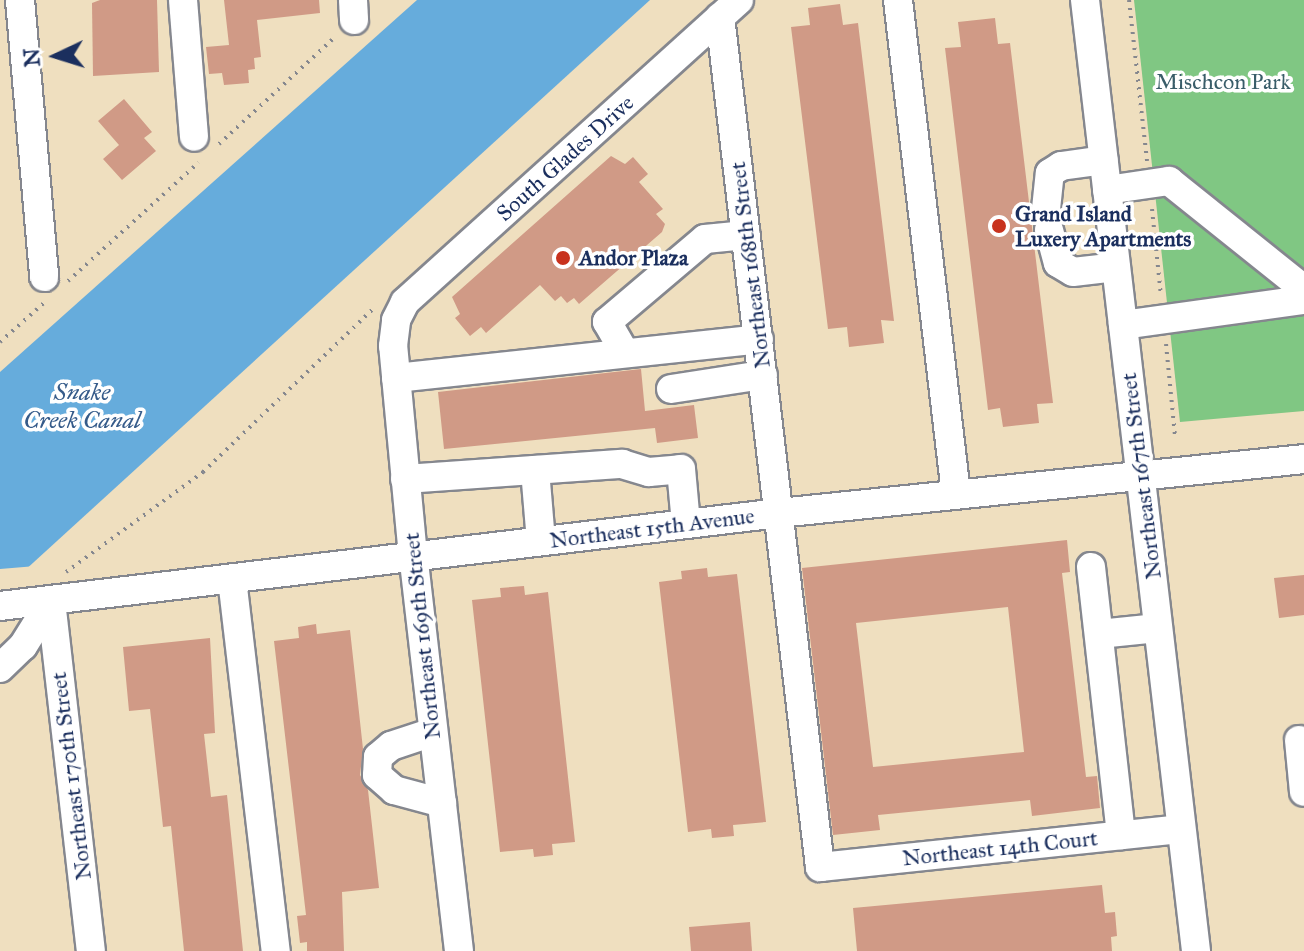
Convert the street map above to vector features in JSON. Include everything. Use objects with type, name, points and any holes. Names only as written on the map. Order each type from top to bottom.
[{"type":"street","points":[[20,0],[55,284]]},
{"type":"street","points":[[183,0],[205,147]]},
{"type":"street","points":[[898,0],[956,495]]},
{"type":"street","name":"Northeast 167th Street","points":[[1085,0],[1196,951]]},
{"type":"street","name":"Northeast 168th Street","points":[[729,8],[746,235],[820,867]]},
{"type":"street","name":"South Glades Drive","points":[[396,320],[405,302],[729,8]]},
{"type":"street","points":[[1104,160],[1061,166],[1050,173],[1048,220],[1058,263],[1073,272],[1116,267]]},
{"type":"street","points":[[1107,190],[1169,181],[1304,289]]},
{"type":"street","points":[[625,353],[607,322],[705,239],[746,235]]},
{"type":"street","points":[[1123,325],[1304,300]]},
{"type":"street","name":"Northeast 169th Street","points":[[396,320],[396,378],[405,479],[459,951]]},
{"type":"street","points":[[396,378],[759,339]]},
{"type":"street","points":[[671,389],[763,375]]},
{"type":"street","name":"Northeast 15th Avenue","points":[[11,605],[779,513],[1304,459]]},
{"type":"street","points":[[405,479],[622,464],[649,472],[681,469],[686,524]]},
{"type":"street","points":[[535,470],[541,541]]},
{"type":"street","points":[[1091,567],[1121,835]]},
{"type":"street","points":[[232,579],[276,951]]},
{"type":"street","points":[[0,668],[23,646],[51,601]]},
{"type":"street","name":"Northeast 170th Street","points":[[51,601],[91,951]]},
{"type":"street","points":[[1099,634],[1158,628]]},
{"type":"street","points":[[433,732],[391,746],[378,757],[377,775],[394,790],[442,803]]},
{"type":"street","points":[[1299,740],[1304,792]]},
{"type":"street","name":"Northeast 14th Court","points":[[820,867],[1180,829]]},
{"type":"path","points":[[1129,0],[1175,435]]},
{"type":"path","points":[[0,342],[55,284],[354,10]]},
{"type":"green space","name":"Mischcon Park","points":[[1134,0],[1304,0],[1304,411],[1180,422]]},
{"type":"water","name":"Snake Creek Canal","points":[[417,0],[650,0],[0,593],[0,372]]},
{"type":"pier","points":[[36,566],[3,596],[0,597],[0,569]]},
{"type":"building","points":[[100,0],[157,0],[159,72],[93,76],[92,3]]},
{"type":"building","points":[[224,0],[319,0],[320,13],[257,20],[261,57],[254,58],[255,69],[248,70],[249,83],[224,85],[222,73],[209,74],[206,47],[229,45]]},
{"type":"building","points":[[840,4],[843,25],[858,23],[894,321],[881,320],[884,343],[849,347],[847,327],[828,329],[791,27],[810,25],[808,8]]},
{"type":"building","name":"Grand Island Luxery Apartments","points":[[995,18],[998,44],[1010,43],[1053,403],[1037,404],[1039,423],[1003,427],[1000,408],[988,410],[945,48],[961,47],[958,22]]},
{"type":"building","points":[[124,99],[152,132],[144,138],[156,151],[122,180],[103,159],[119,145],[98,121]]},
{"type":"building","name":"Andor Plaza","points":[[611,156],[625,164],[633,157],[648,174],[639,182],[663,209],[656,214],[665,224],[662,232],[579,304],[574,298],[567,303],[561,296],[555,301],[540,285],[486,333],[481,327],[470,336],[455,318],[460,314],[452,297]]},
{"type":"building","points":[[641,369],[645,411],[694,405],[698,438],[657,443],[655,428],[444,449],[438,392]]},
{"type":"building","points":[[1067,540],[1070,572],[1062,573],[1086,777],[1097,776],[1100,808],[1032,816],[1030,800],[878,815],[880,830],[833,835],[802,568]],"holes":[[[1008,607],[1024,752],[873,767],[856,623]]]},
{"type":"building","points":[[707,568],[708,577],[737,574],[766,822],[733,825],[734,836],[712,838],[711,829],[688,832],[659,582],[682,579],[681,571]]},
{"type":"building","points":[[1304,575],[1304,615],[1279,618],[1274,578]]},
{"type":"building","points":[[524,586],[525,595],[548,592],[575,842],[552,844],[553,855],[534,857],[533,849],[500,852],[472,600],[501,597],[500,588]]},
{"type":"building","points":[[316,624],[317,634],[350,630],[363,749],[360,775],[368,790],[379,888],[342,892],[344,951],[307,951],[307,942],[300,943],[297,916],[306,915],[274,641],[299,638],[298,627]]},
{"type":"building","points":[[210,638],[215,733],[204,734],[211,797],[227,795],[243,951],[184,951],[171,826],[163,827],[150,709],[129,711],[123,647]]},
{"type":"building","points":[[1102,885],[1105,913],[1115,912],[1117,936],[1111,937],[1112,951],[857,951],[853,908]]},
{"type":"building","points":[[750,922],[752,951],[691,951],[689,927]]},
{"type":"place","name":"Grand Island Luxery Apartments","points":[[999,226]]},
{"type":"place","name":"Andor Plaza","points":[[563,258]]}]
